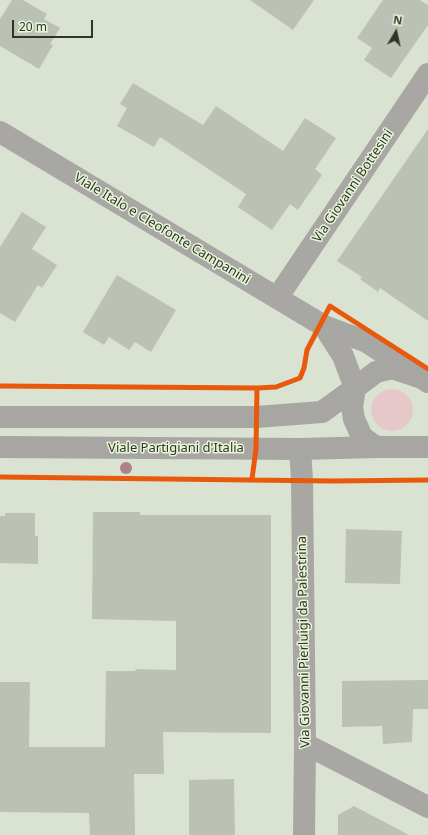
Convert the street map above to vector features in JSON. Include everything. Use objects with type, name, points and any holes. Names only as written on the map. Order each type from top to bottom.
[{"type":"main road","points":[[0,417],[256,417],[314,413],[322,412],[376,372],[392,368],[425,380]]},
{"type":"main road","points":[[355,388],[352,407],[354,419],[362,437],[376,447]]},
{"type":"main road","name":"Viale Partigiani d'Italia","points":[[0,447],[300,449],[428,447]]},
{"type":"street","name":"Via Giovanni Bottesini","points":[[277,298],[428,74]]},
{"type":"street","name":"Viale Italo e Cleofonte Campanini","points":[[0,132],[324,326],[367,342],[425,380]]},
{"type":"street","name":"Viale Italo e Cleofonte Campanini","points":[[324,326],[343,356],[355,388]]},
{"type":"street","name":"Via Giovanni Pierluigi da Palestrina","points":[[300,449],[302,480],[305,744],[304,835]]},
{"type":"street","points":[[305,744],[428,807]]},
{"type":"shaded area","points":[[392,389],[407,395],[413,410],[407,425],[392,431],[377,425],[371,410],[377,395]]},
{"type":"building","points":[[12,0],[23,0],[47,14],[44,19],[60,28],[50,44],[53,45],[39,69],[0,46],[0,19]]},
{"type":"building","points":[[250,0],[314,0],[293,30]]},
{"type":"building","points":[[383,0],[420,0],[428,5],[428,25],[391,78],[364,60],[372,48],[357,38]]},
{"type":"building","points":[[133,83],[203,125],[216,106],[283,151],[305,118],[336,138],[315,169],[322,175],[298,210],[290,204],[272,230],[238,207],[246,194],[160,137],[154,147],[117,126],[127,108],[120,104]]},
{"type":"building","points":[[428,129],[428,321],[380,288],[378,292],[360,279],[362,277],[337,261]]},
{"type":"building","points":[[22,212],[46,227],[32,249],[57,265],[42,288],[38,285],[15,322],[0,313],[0,247]]},
{"type":"building","points":[[117,275],[176,310],[151,352],[135,342],[129,350],[109,337],[104,345],[83,332]]},
{"type":"building","points":[[93,512],[140,512],[140,515],[271,515],[271,733],[163,732],[164,774],[134,774],[135,835],[90,835],[89,813],[0,812],[0,682],[30,682],[29,747],[105,747],[106,671],[136,671],[135,669],[176,670],[176,621],[92,619]]},
{"type":"building","points":[[5,513],[35,513],[35,536],[38,536],[38,564],[0,563],[0,516],[5,516]]},
{"type":"building","points":[[346,529],[402,531],[400,584],[345,583]]},
{"type":"building","points":[[428,680],[428,709],[413,709],[412,742],[383,744],[382,726],[342,727],[342,681]]},
{"type":"building","points":[[234,779],[235,835],[189,835],[189,780]]},
{"type":"building","points":[[354,806],[409,835],[338,835],[338,815]]},
{"type":"cycle path","points":[[0,386],[276,387],[300,378],[304,368],[307,350],[330,306],[428,369]]},
{"type":"cycle path","points":[[252,479],[256,449],[257,388]]},
{"type":"cycle path","points":[[0,477],[333,481],[428,480]]}]
